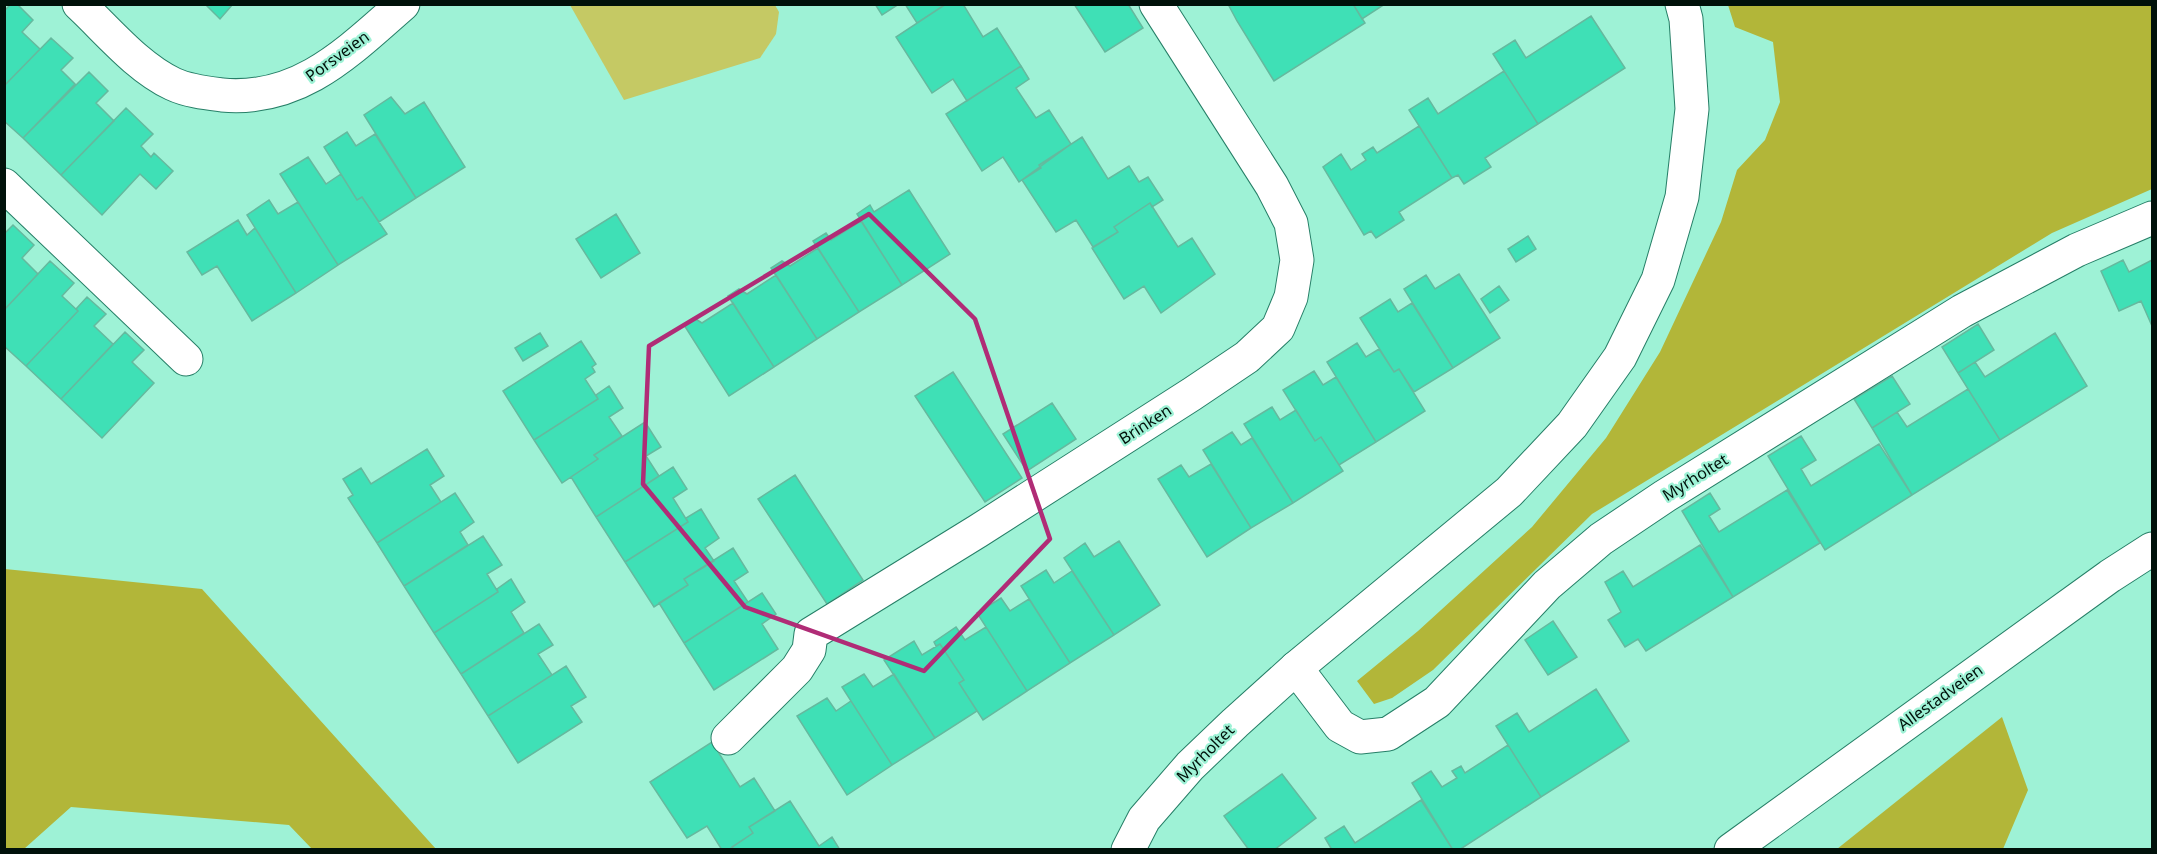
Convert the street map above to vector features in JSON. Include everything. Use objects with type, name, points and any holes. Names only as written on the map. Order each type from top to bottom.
[{"type":"street","name":"Porsveien","points":[[79,4],[134,57],[173,84],[205,93],[248,97],[292,87],[324,70],[403,4]]},
{"type":"street","name":"Brinken","points":[[728,738],[797,669],[809,650],[811,634],[978,531],[1192,394],[1247,357],[1278,328],[1291,297],[1297,260],[1291,223],[1272,186],[1156,4]]},
{"type":"street","name":"Myrholtet","points":[[1128,849],[1144,819],[1190,766],[1296,668],[1509,492],[1572,426],[1620,357],[1658,280],[1682,197],[1692,109],[1686,19],[1682,4]]},
{"type":"street","points":[[4,185],[186,359]]},
{"type":"street","name":"Myrholtet","points":[[1296,668],[1340,726],[1360,737],[1389,734],[1437,702],[1547,585],[1601,539],[1656,502],[1962,311],[2077,250],[2152,218]]},
{"type":"street","name":"Allestadveien","points":[[1731,849],[2090,590],[2152,549]]},
{"type":"highlighted area","points":[[869,214],[975,319],[1050,539],[924,671],[745,607],[643,484],[649,346]]},
{"type":"green space","points":[[570,5],[775,5],[779,12],[776,34],[760,58],[624,100]]},
{"type":"shaded area","points":[[1728,5],[2152,5],[2152,189],[2052,233],[1592,514],[1433,670],[1392,698],[1374,704],[1357,681],[1418,631],[1532,527],[1606,438],[1660,352],[1721,222],[1737,170],[1765,140],[1780,102],[1773,42],[1735,27]]},
{"type":"shaded area","points":[[5,569],[202,589],[436,849],[312,849],[289,825],[71,807],[24,849],[5,849]]},
{"type":"shaded area","points":[[2002,717],[2028,790],[2003,849],[1837,849]]},
{"type":"building","points":[[11,4],[17,4],[33,20],[22,32],[40,49],[4,86],[4,11]]},
{"type":"building","points":[[205,4],[233,4],[220,19]]},
{"type":"building","points":[[875,4],[899,4],[882,15]]},
{"type":"building","points":[[905,4],[946,4],[917,23]]},
{"type":"building","points":[[946,4],[963,4],[983,37],[997,28],[1021,66],[967,101],[953,79],[932,93],[896,37]]},
{"type":"building","points":[[1074,4],[1128,4],[1143,28],[1105,52]]},
{"type":"building","points":[[1231,4],[1353,4],[1365,23],[1274,81],[1237,21],[1229,6]]},
{"type":"building","points":[[1353,4],[1385,4],[1362,19]]},
{"type":"building","points":[[1591,16],[1625,68],[1538,124],[1493,54],[1515,40],[1526,58]]},
{"type":"building","points":[[51,38],[73,58],[61,70],[75,84],[23,138],[4,121],[4,86]]},
{"type":"building","points":[[1021,66],[1029,79],[1016,88],[1036,118],[1049,110],[1071,144],[1019,182],[1003,157],[982,171],[946,114]]},
{"type":"building","points":[[1504,71],[1538,124],[1485,158],[1491,167],[1464,184],[1458,175],[1452,178],[1409,110],[1428,98],[1438,114]]},
{"type":"building","points":[[89,72],[108,91],[96,103],[114,121],[61,175],[23,138]]},
{"type":"building","points":[[391,97],[405,114],[424,102],[465,167],[416,198],[364,115]]},
{"type":"building","points":[[126,108],[153,134],[141,146],[151,157],[154,153],[173,171],[156,189],[140,174],[102,215],[61,175]]},
{"type":"building","points":[[1419,126],[1452,178],[1399,212],[1404,220],[1376,238],[1371,231],[1364,235],[1323,167],[1341,154],[1351,170],[1366,160],[1362,154],[1373,147],[1377,153]]},
{"type":"building","points":[[347,132],[356,146],[375,134],[416,198],[379,222],[362,197],[357,200],[324,147]]},
{"type":"building","points":[[1082,137],[1108,179],[1129,166],[1139,182],[1148,177],[1163,200],[1152,207],[1150,203],[1114,227],[1118,232],[1093,247],[1076,220],[1056,232],[1022,180],[1041,168],[1039,165]]},
{"type":"building","points":[[308,157],[326,184],[341,174],[357,200],[362,197],[387,234],[338,265],[280,174]]},
{"type":"building","points":[[909,190],[950,254],[902,285],[857,214],[870,205],[874,212]]},
{"type":"building","points":[[269,200],[278,214],[298,202],[338,265],[296,293],[247,215]]},
{"type":"building","points":[[1150,203],[1178,247],[1192,238],[1215,274],[1161,313],[1144,286],[1124,299],[1092,248],[1118,232],[1114,227]]},
{"type":"building","points":[[616,214],[640,253],[601,278],[576,239]]},
{"type":"building","points":[[238,220],[247,235],[255,228],[296,293],[252,321],[217,266],[202,275],[187,252]]},
{"type":"building","points":[[861,221],[902,285],[859,312],[813,241],[826,233],[831,240]]},
{"type":"building","points":[[13,225],[34,245],[22,258],[38,274],[4,310],[4,234]]},
{"type":"building","points":[[1528,236],[1536,249],[1516,262],[1508,249]]},
{"type":"building","points":[[818,248],[859,312],[817,339],[771,268],[782,261],[790,266]]},
{"type":"building","points":[[2123,260],[2129,272],[2152,260],[2152,326],[2141,301],[2119,311],[2101,271]]},
{"type":"building","points":[[50,261],[74,283],[62,296],[78,311],[26,366],[4,346],[4,310]]},
{"type":"building","points":[[1459,274],[1500,338],[1453,368],[1404,289],[1426,275],[1435,289]]},
{"type":"building","points":[[776,275],[817,339],[774,367],[728,296],[739,289],[747,294]]},
{"type":"building","points":[[1499,286],[1509,300],[1490,313],[1481,299]]},
{"type":"building","points":[[87,297],[106,314],[94,326],[113,344],[61,399],[26,366],[78,311],[76,309]]},
{"type":"building","points":[[1390,299],[1398,312],[1412,303],[1453,368],[1414,392],[1399,369],[1394,372],[1360,318]]},
{"type":"building","points":[[733,303],[774,367],[729,396],[684,325],[694,318],[702,323]]},
{"type":"building","points":[[1978,324],[1994,350],[1958,373],[1942,347]]},
{"type":"building","points":[[125,332],[144,350],[132,362],[154,383],[102,438],[61,399]]},
{"type":"building","points":[[540,333],[548,346],[523,361],[515,348]]},
{"type":"building","points":[[2055,333],[2087,386],[2000,440],[1958,373],[1975,362],[1985,377]]},
{"type":"building","points":[[581,341],[596,364],[592,367],[595,372],[585,379],[598,399],[534,440],[503,391]]},
{"type":"building","points":[[1357,343],[1366,357],[1379,349],[1394,372],[1399,369],[1425,411],[1376,442],[1327,362]]},
{"type":"building","points":[[1314,371],[1323,385],[1336,377],[1376,442],[1339,465],[1321,437],[1315,441],[1283,390]]},
{"type":"building","points":[[953,372],[1022,478],[985,502],[915,396]]},
{"type":"building","points":[[1892,376],[1910,404],[1872,428],[1854,399]]},
{"type":"building","points":[[609,386],[623,408],[609,417],[622,436],[594,455],[598,459],[562,483],[534,440],[598,399],[596,395]]},
{"type":"building","points":[[1968,389],[2000,440],[1912,495],[1872,428],[1897,412],[1907,427]]},
{"type":"building","points":[[1052,403],[1076,439],[1027,471],[1003,434]]},
{"type":"building","points":[[1272,407],[1280,420],[1296,410],[1315,441],[1321,437],[1343,471],[1293,503],[1244,424]]},
{"type":"building","points":[[645,422],[661,447],[646,456],[659,476],[596,517],[571,477],[598,459],[594,455]]},
{"type":"building","points":[[1232,432],[1241,445],[1252,438],[1293,503],[1251,528],[1203,450]]},
{"type":"building","points":[[1801,436],[1816,460],[1801,469],[1811,486],[1879,444],[1912,495],[1825,550],[1768,456]]},
{"type":"building","points":[[427,449],[444,476],[430,485],[441,502],[377,543],[348,498],[353,495],[343,479],[361,468],[371,484]]},
{"type":"building","points":[[1211,464],[1251,528],[1207,557],[1158,479],[1181,465],[1189,477]]},
{"type":"building","points":[[673,467],[687,489],[673,498],[688,522],[625,562],[596,517]]},
{"type":"building","points":[[795,475],[863,580],[827,604],[758,499]]},
{"type":"building","points":[[1787,490],[1820,543],[1733,597],[1682,511],[1710,493],[1720,509],[1709,516],[1719,532]]},
{"type":"building","points":[[455,493],[474,522],[460,532],[468,545],[404,586],[377,543]]},
{"type":"building","points":[[701,509],[719,538],[705,548],[714,561],[684,579],[688,585],[654,607],[625,562],[688,522],[686,518]]},
{"type":"building","points":[[483,536],[502,565],[487,574],[498,592],[434,633],[404,586]]},
{"type":"building","points":[[1119,541],[1160,605],[1114,635],[1064,558],[1085,543],[1094,557]]},
{"type":"building","points":[[1700,545],[1733,597],[1646,651],[1638,639],[1625,647],[1608,620],[1621,612],[1605,582],[1623,571],[1633,587]]},
{"type":"building","points":[[733,548],[748,572],[734,581],[748,602],[684,643],[659,603],[688,585],[684,579]]},
{"type":"building","points":[[1046,570],[1054,583],[1072,571],[1114,635],[1070,663],[1021,586]]},
{"type":"building","points":[[511,579],[525,602],[511,612],[524,633],[461,674],[434,633],[498,592],[497,589]]},
{"type":"building","points":[[762,593],[776,614],[762,624],[778,649],[714,690],[684,643]]},
{"type":"building","points":[[1001,598],[1010,611],[1029,599],[1070,663],[1027,691],[977,613]]},
{"type":"building","points":[[1553,621],[1577,657],[1548,675],[1525,640]]},
{"type":"building","points":[[539,624],[553,645],[538,654],[552,675],[488,716],[461,674]]},
{"type":"building","points":[[956,627],[965,640],[986,627],[1027,691],[983,720],[959,683],[964,680],[940,644],[936,646],[934,642]]},
{"type":"building","points":[[914,641],[922,655],[940,644],[964,680],[959,683],[977,711],[935,738],[884,660]]},
{"type":"building","points":[[566,666],[586,697],[571,706],[582,722],[518,763],[488,716]]},
{"type":"building","points":[[864,674],[873,687],[894,674],[935,738],[892,765],[842,687]]},
{"type":"building","points":[[1596,689],[1629,741],[1541,797],[1496,726],[1517,713],[1529,732]]},
{"type":"building","points":[[827,698],[836,711],[851,701],[892,765],[847,795],[797,716]]},
{"type":"building","points":[[712,742],[740,787],[754,778],[775,811],[749,827],[753,833],[728,850],[722,850],[707,826],[687,838],[650,782]]},
{"type":"building","points":[[1508,745],[1541,797],[1459,850],[1453,850],[1412,783],[1431,771],[1442,787],[1457,778],[1452,771],[1461,766],[1465,773]]},
{"type":"building","points":[[1282,774],[1316,818],[1274,850],[1249,850],[1224,816]]},
{"type":"building","points":[[1421,800],[1453,850],[1332,850],[1325,838],[1344,826],[1355,843]]},
{"type":"building","points":[[790,801],[819,846],[832,837],[840,850],[734,850],[732,847],[753,833],[749,827]]}]
